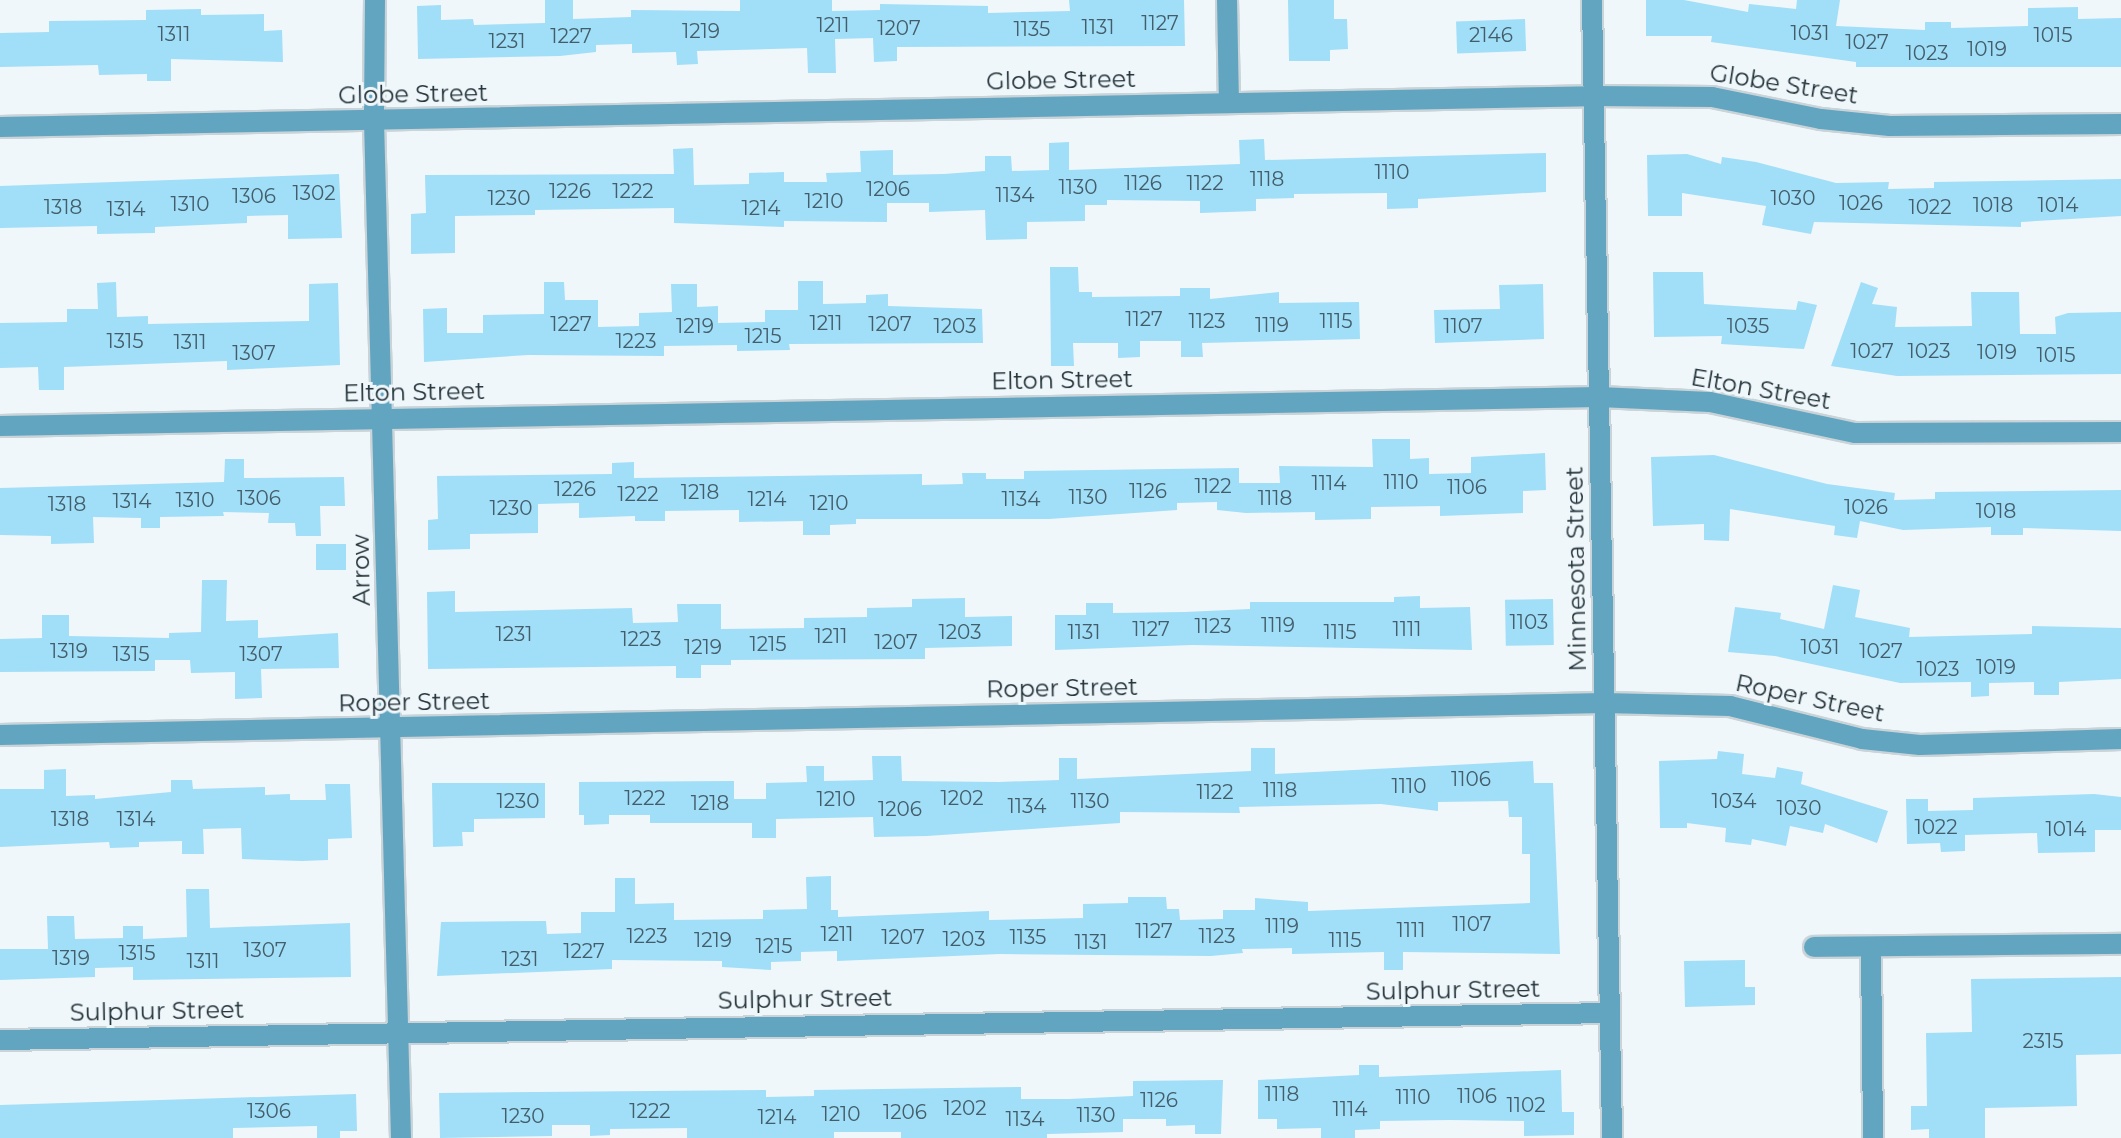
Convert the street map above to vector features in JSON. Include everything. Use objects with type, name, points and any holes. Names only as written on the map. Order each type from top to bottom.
[{"type":"street","name":"Arrow","points":[[375,0],[374,121],[401,1032],[401,1138]]},
{"type":"street","points":[[1227,0],[1229,103]]},
{"type":"street","name":"Minnesota Street","points":[[1592,0],[1612,1138]]},
{"type":"street","name":"Globe Street","points":[[0,127],[1593,96],[1712,97],[1821,119],[1890,126],[2121,124]]},
{"type":"street","name":"Elton Street","points":[[0,426],[1599,397],[1710,402],[1855,433],[2121,432]]},
{"type":"street","name":"Roper Street","points":[[0,735],[1604,703],[1730,706],[1862,739],[1920,745],[2121,739]]},
{"type":"street","points":[[1814,947],[2121,944]]},
{"type":"street","points":[[1871,947],[1873,1138]]},
{"type":"street","name":"Sulphur Street","points":[[0,1040],[1610,1013]]},
{"type":"building","points":[[545,0],[573,0],[573,19],[631,17],[631,10],[740,11],[740,0],[832,0],[832,11],[880,10],[880,4],[988,6],[988,13],[1070,11],[1069,0],[1184,0],[1185,46],[897,47],[897,61],[874,62],[873,38],[835,39],[836,73],[808,73],[807,48],[697,51],[698,64],[677,65],[676,52],[632,53],[632,44],[596,45],[596,52],[560,56],[418,59],[417,6],[441,5],[441,20],[473,19],[474,25],[545,23]]},
{"type":"building","points":[[1288,0],[1334,0],[1334,19],[1347,19],[1348,49],[1330,50],[1330,61],[1289,61]]},
{"type":"building","points":[[1646,0],[1684,0],[1748,12],[1749,4],[1796,9],[1797,0],[1840,0],[1836,26],[1925,30],[1925,22],[1951,22],[1951,28],[2028,26],[2028,8],[2078,7],[2078,19],[2121,18],[2121,67],[1856,67],[1856,62],[1711,42],[1712,36],[1646,36]]},
{"type":"building","points":[[201,9],[201,15],[264,14],[264,31],[282,30],[283,62],[171,59],[171,81],[147,81],[147,74],[99,75],[98,65],[0,67],[0,33],[49,32],[49,21],[146,20],[146,10]]},
{"type":"building","points":[[1525,19],[1526,51],[1457,53],[1456,21]]},
{"type":"building","points":[[1264,139],[1265,160],[1546,153],[1546,192],[1418,199],[1418,208],[1387,209],[1387,193],[1294,194],[1294,198],[1256,199],[1256,211],[1200,213],[1200,201],[1107,200],[1107,205],[1085,205],[1085,221],[1027,222],[1027,239],[986,240],[985,210],[929,212],[929,203],[887,203],[887,222],[784,221],[784,227],[674,223],[674,208],[535,210],[535,215],[455,216],[455,253],[411,254],[411,214],[426,213],[425,175],[674,174],[673,149],[693,148],[694,185],[749,184],[749,173],[784,172],[784,182],[827,182],[826,173],[861,172],[860,151],[893,150],[893,175],[944,174],[985,171],[985,156],[1011,156],[1012,171],[1049,170],[1049,143],[1069,142],[1069,170],[1240,164],[1239,140]]},
{"type":"building","points":[[1687,154],[1721,164],[1722,157],[1756,162],[1836,183],[1889,182],[1888,189],[1934,188],[1934,182],[2121,179],[2121,216],[2021,222],[2021,227],[1814,222],[1811,234],[1762,225],[1766,206],[1682,193],[1682,216],[1648,216],[1647,155]]},
{"type":"building","points":[[339,174],[342,238],[288,239],[288,215],[247,216],[247,223],[155,227],[155,233],[97,234],[97,226],[0,228],[0,186]]},
{"type":"building","points":[[1050,267],[1078,267],[1079,292],[1092,292],[1092,297],[1180,296],[1180,288],[1210,288],[1210,299],[1279,292],[1279,303],[1359,302],[1360,339],[1202,343],[1203,357],[1181,357],[1181,341],[1140,341],[1140,357],[1118,358],[1118,343],[1073,343],[1074,366],[1051,366]]},
{"type":"building","points":[[1653,272],[1703,272],[1704,304],[1796,310],[1798,301],[1817,305],[1804,349],[1721,344],[1722,336],[1654,337]]},
{"type":"building","points":[[798,281],[823,281],[823,304],[866,303],[866,295],[888,294],[888,306],[982,309],[983,343],[789,344],[790,350],[737,351],[737,345],[664,346],[664,356],[528,355],[424,362],[423,309],[447,308],[447,333],[483,333],[483,315],[544,314],[544,282],[564,282],[565,300],[598,300],[598,327],[639,326],[639,313],[672,312],[671,284],[697,284],[697,307],[718,306],[718,323],[765,322],[765,310],[798,310]]},
{"type":"building","points":[[116,282],[117,317],[148,316],[148,324],[309,321],[309,284],[338,283],[340,365],[227,370],[227,361],[64,367],[64,390],[39,390],[38,367],[0,368],[0,323],[67,322],[67,309],[98,309],[97,283]]},
{"type":"building","points":[[1861,282],[1878,288],[1872,304],[1897,307],[1895,327],[1972,326],[1971,292],[2019,292],[2020,334],[2056,334],[2055,317],[2068,313],[2121,312],[2121,374],[1897,376],[1831,366]]},
{"type":"building","points":[[1543,284],[1544,339],[1435,343],[1434,310],[1500,309],[1499,285]]},
{"type":"building","points":[[1372,439],[1410,439],[1410,459],[1429,458],[1429,474],[1471,473],[1471,457],[1545,453],[1546,490],[1523,491],[1523,513],[1440,516],[1440,506],[1371,507],[1371,519],[1315,520],[1315,512],[1246,513],[1217,510],[1217,502],[1177,503],[1177,510],[1049,519],[856,519],[856,524],[830,525],[830,535],[803,535],[803,521],[739,522],[739,510],[665,511],[665,521],[635,521],[635,516],[579,518],[579,503],[538,504],[538,533],[470,534],[470,549],[428,550],[428,520],[438,519],[437,476],[612,474],[612,463],[634,462],[634,478],[922,474],[922,485],[963,484],[962,473],[986,473],[986,479],[1024,479],[1024,471],[1239,468],[1239,483],[1280,483],[1279,466],[1373,467]]},
{"type":"building","points":[[1714,455],[1827,484],[1895,493],[1894,500],[1935,499],[1935,492],[2121,490],[2121,531],[2023,528],[2023,535],[1991,535],[1991,527],[1903,530],[1860,521],[1857,538],[1834,535],[1835,526],[1730,509],[1729,541],[1704,540],[1704,524],[1653,526],[1651,457]]},
{"type":"building","points":[[225,459],[244,459],[244,478],[344,477],[345,506],[320,506],[321,536],[296,536],[295,523],[268,523],[269,513],[223,512],[224,516],[160,517],[160,528],[141,528],[141,518],[93,517],[94,543],[51,544],[51,536],[0,535],[0,488],[224,482]]},
{"type":"building","points":[[316,544],[346,544],[346,570],[316,570]]},
{"type":"building","points":[[202,580],[227,580],[226,621],[258,620],[258,638],[338,633],[339,668],[261,669],[262,698],[235,699],[235,672],[191,673],[190,660],[155,660],[155,671],[0,672],[0,639],[42,638],[42,615],[69,615],[69,636],[169,638],[169,633],[201,632]]},
{"type":"building","points":[[1833,585],[1860,590],[1855,617],[1910,628],[1909,637],[2032,634],[2032,626],[2121,628],[2121,679],[2059,682],[2059,695],[2034,695],[2034,682],[1989,683],[1989,696],[1971,697],[1971,682],[1900,683],[1775,656],[1728,652],[1735,607],[1781,613],[1780,619],[1824,629]]},
{"type":"building","points":[[455,591],[455,612],[632,608],[633,623],[678,622],[677,604],[721,604],[721,629],[804,628],[804,618],[867,617],[867,608],[912,607],[912,599],[965,598],[965,617],[1012,616],[1012,646],[925,648],[925,659],[731,660],[731,665],[701,665],[701,678],[676,678],[676,666],[428,669],[427,592]]},
{"type":"building","points":[[1420,596],[1420,608],[1470,607],[1472,650],[1192,645],[1055,650],[1055,615],[1086,615],[1086,603],[1113,603],[1113,613],[1185,612],[1250,609],[1250,602],[1394,602],[1394,597]]},
{"type":"building","points":[[1553,599],[1554,645],[1506,646],[1505,600]]},
{"type":"building","points":[[1251,748],[1275,748],[1275,774],[1533,761],[1534,783],[1553,783],[1560,954],[1403,952],[1403,970],[1384,970],[1384,952],[1292,954],[1292,948],[1242,949],[1243,953],[1211,956],[1000,954],[837,961],[837,951],[801,952],[801,961],[771,962],[771,970],[722,967],[722,961],[612,960],[612,969],[437,976],[441,922],[546,921],[547,934],[581,933],[581,912],[615,912],[615,878],[635,878],[635,904],[674,903],[674,920],[763,919],[763,910],[807,909],[806,877],[831,876],[831,910],[838,910],[838,917],[989,911],[989,920],[1083,918],[1083,904],[1128,903],[1128,897],[1166,897],[1167,909],[1179,909],[1180,920],[1223,919],[1223,910],[1255,910],[1255,898],[1308,902],[1308,911],[1530,903],[1530,854],[1522,854],[1522,817],[1509,817],[1508,801],[1438,802],[1438,811],[1381,804],[1239,807],[1240,813],[1120,812],[1120,823],[874,837],[873,817],[776,819],[776,838],[752,838],[752,823],[650,823],[650,815],[609,815],[609,824],[584,825],[584,815],[579,815],[579,782],[734,781],[734,799],[766,799],[766,783],[807,782],[806,766],[824,766],[824,781],[873,780],[872,756],[901,756],[902,781],[999,782],[1059,780],[1059,758],[1077,758],[1077,779],[1251,771]]},
{"type":"building","points":[[1718,751],[1744,754],[1742,774],[1775,778],[1777,767],[1803,772],[1801,784],[1888,811],[1877,843],[1825,824],[1823,833],[1790,826],[1786,846],[1752,839],[1751,845],[1725,842],[1726,828],[1687,823],[1687,828],[1660,828],[1659,761],[1717,759]]},
{"type":"building","points":[[66,769],[66,796],[95,795],[95,799],[171,792],[171,780],[192,780],[193,789],[265,787],[265,795],[290,794],[290,800],[326,800],[325,784],[350,784],[352,838],[328,839],[328,860],[302,861],[242,859],[241,828],[203,829],[204,854],[182,854],[182,841],[139,842],[139,847],[110,848],[109,842],[0,847],[0,789],[44,789],[44,770]]},
{"type":"building","points":[[432,783],[545,783],[545,818],[474,819],[474,832],[462,832],[463,846],[433,847]]},
{"type":"building","points":[[2094,794],[2121,797],[2121,830],[2095,830],[2095,852],[2038,853],[2037,833],[1965,835],[1965,851],[1941,852],[1940,843],[1907,844],[1906,799],[1928,799],[1928,811],[1973,810],[1973,798]]},
{"type":"building","points":[[186,889],[209,889],[210,928],[350,923],[351,977],[133,980],[133,967],[95,968],[95,977],[0,980],[0,949],[48,949],[47,916],[74,916],[75,939],[123,938],[123,926],[143,926],[143,939],[187,937]]},
{"type":"building","points":[[1745,960],[1745,987],[1755,987],[1755,1005],[1685,1007],[1684,961]]},
{"type":"building","points":[[2121,977],[2121,1054],[2076,1055],[2077,1106],[1985,1108],[1985,1138],[1929,1138],[1929,1129],[1911,1130],[1911,1106],[1927,1106],[1926,1033],[1972,1032],[1971,979]]},
{"type":"building","points":[[1359,1065],[1379,1065],[1379,1077],[1561,1070],[1562,1112],[1574,1112],[1574,1135],[1524,1136],[1524,1121],[1450,1120],[1380,1121],[1380,1129],[1355,1130],[1355,1138],[1321,1138],[1321,1128],[1277,1129],[1277,1119],[1258,1119],[1258,1080],[1359,1075]]},
{"type":"building","points":[[1223,1080],[1221,1134],[1195,1134],[1195,1125],[1166,1126],[1166,1119],[1123,1119],[1123,1132],[1047,1134],[1047,1138],[901,1138],[901,1132],[834,1132],[834,1138],[687,1138],[687,1128],[610,1129],[610,1135],[590,1136],[590,1125],[552,1125],[552,1136],[440,1138],[439,1093],[766,1090],[766,1097],[814,1096],[814,1090],[1021,1087],[1021,1099],[1069,1099],[1133,1096],[1133,1081]]},
{"type":"building","points":[[356,1094],[357,1131],[340,1131],[340,1138],[317,1138],[317,1126],[233,1128],[233,1138],[0,1138],[0,1105]]}]
